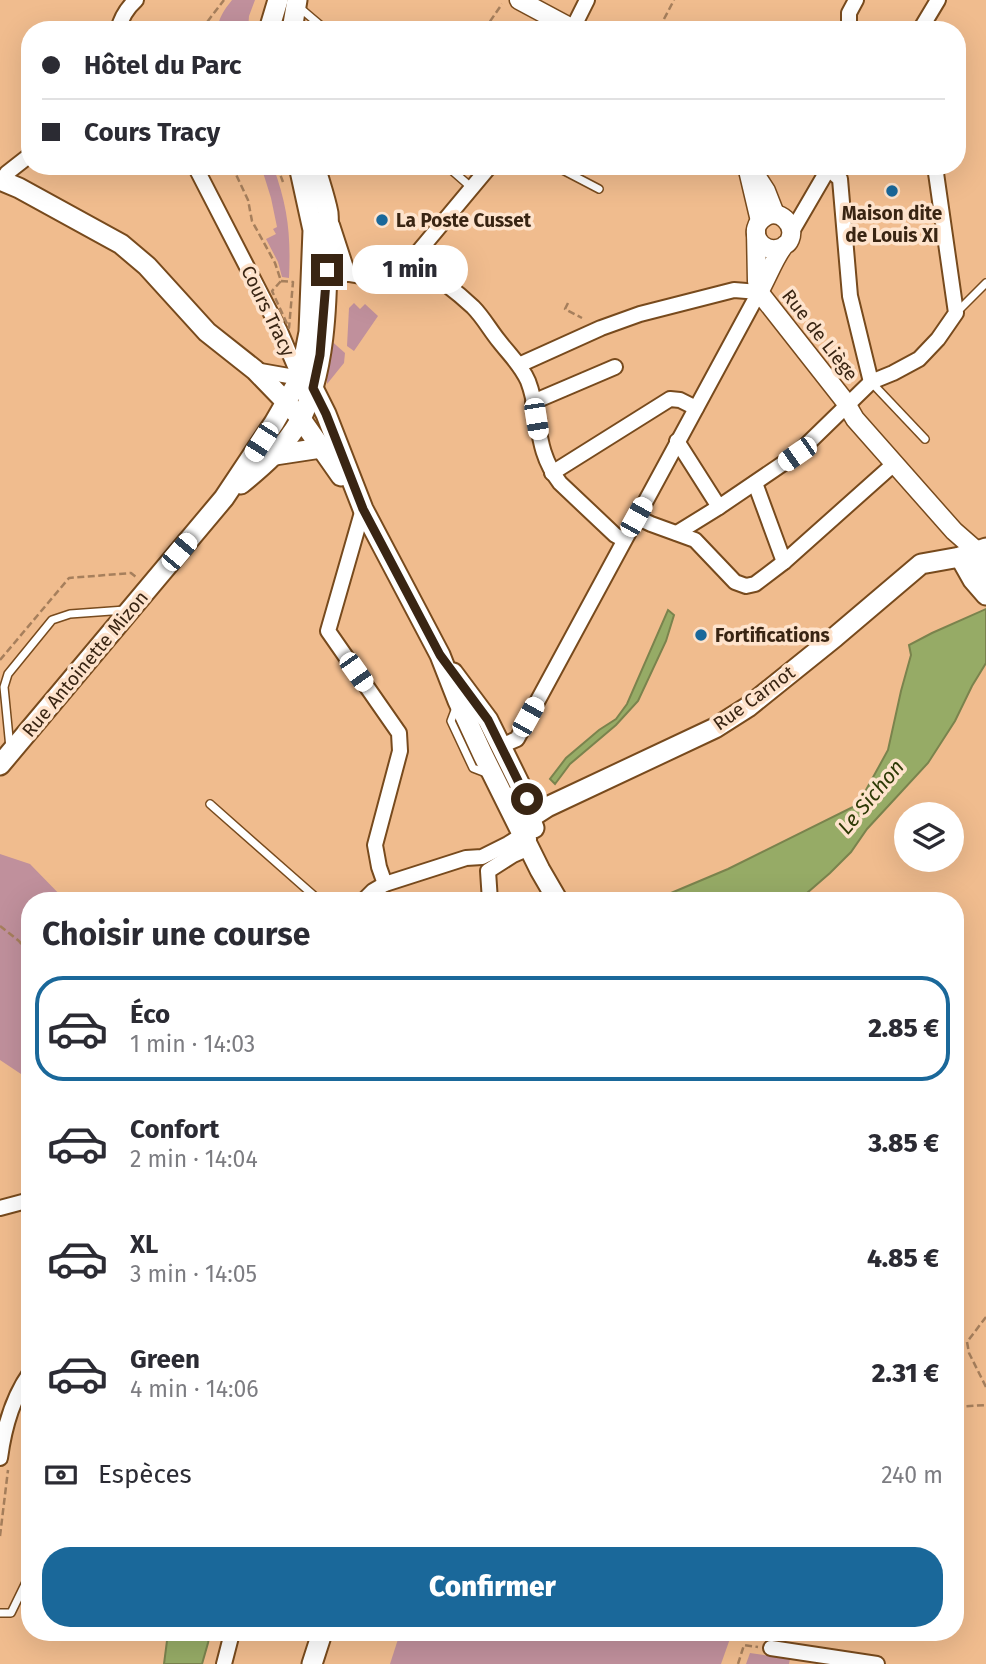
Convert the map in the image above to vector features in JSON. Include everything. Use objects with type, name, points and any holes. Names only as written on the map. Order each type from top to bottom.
[{"type":"main road","points":[[276,21],[290,2]]},
{"type":"main road","points":[[290,2],[291,21]]},
{"type":"main road","name":"Cours Tracy","points":[[301,175],[320,269]]},
{"type":"main road","name":"Cours Tracy","points":[[301,419],[307,383],[320,355],[320,269],[328,214],[317,175]]},
{"type":"main road","points":[[1,181],[19,188],[121,244],[146,266],[207,332],[255,370],[301,419],[328,443],[440,655],[458,701],[527,799],[527,834],[552,892]]},
{"type":"main road","points":[[307,383],[326,414],[328,443]]},
{"type":"main road","name":"Rue Antoinette Mizon","points":[[5,759],[224,498],[286,402],[307,383]]},
{"type":"main road","name":"Rue Antoinette Mizon","points":[[224,498],[275,455],[301,419]]},
{"type":"main road","points":[[275,455],[328,443]]},
{"type":"main road","points":[[975,552],[984,585]]},
{"type":"main road","name":"Rue Carnot","points":[[527,834],[547,807],[715,728],[748,707],[921,564],[975,552]]},
{"type":"main road","points":[[440,655],[488,720],[492,774],[548,866],[561,892]]},
{"type":"main road","points":[[312,1664],[319,1641]]},
{"type":"street","points":[[120,21],[136,0]]},
{"type":"street","points":[[519,0],[559,21]]},
{"type":"street","points":[[578,21],[587,0]]},
{"type":"street","points":[[849,21],[849,13],[856,0]]},
{"type":"street","points":[[925,21],[938,0]]},
{"type":"street","points":[[1,181],[21,162]]},
{"type":"street","name":"Cours Tracy","points":[[200,175],[307,383]]},
{"type":"street","points":[[320,269],[391,280],[412,261],[483,175]]},
{"type":"street","points":[[752,175],[767,220],[757,281],[760,292]]},
{"type":"street","points":[[492,750],[517,739],[787,240],[825,175]]},
{"type":"street","points":[[837,175],[840,179],[850,296],[871,382]]},
{"type":"street","points":[[677,533],[797,454],[871,382],[919,359],[938,338],[956,313],[936,175]]},
{"type":"street","points":[[767,220],[785,218],[789,223],[787,240],[773,250],[759,242],[767,220],[802,204],[814,194]]},
{"type":"street","points":[[328,214],[348,274]]},
{"type":"street","points":[[412,261],[473,307],[519,365],[528,381],[539,436],[552,473],[609,529],[624,540]]},
{"type":"street","points":[[519,365],[601,328],[640,314],[734,290],[760,292]]},
{"type":"street","name":"Rue de Liège","points":[[760,292],[847,404],[855,419],[975,552]]},
{"type":"street","points":[[533,402],[615,366]]},
{"type":"street","points":[[255,370],[307,383]]},
{"type":"street","points":[[552,473],[670,399],[680,400],[696,408]]},
{"type":"street","points":[[677,442],[719,507]]},
{"type":"street","points":[[636,517],[695,540],[735,582],[746,586],[755,584],[784,562],[894,463]]},
{"type":"street","points":[[755,483],[784,562]]},
{"type":"street","points":[[363,509],[328,631],[399,733],[400,751],[375,845],[385,884]]},
{"type":"street","points":[[372,892],[385,884],[466,858],[482,857],[527,834]]},
{"type":"street","points":[[488,871],[513,855],[527,834]]},
{"type":"street","points":[[482,857],[488,871],[489,892]]},
{"type":"street","points":[[0,1208],[21,1202]]},
{"type":"street","points":[[0,1458],[2,1441],[21,1386]]},
{"type":"street","points":[[223,1664],[230,1641]]},
{"type":"street","points":[[771,1648],[877,1664]]},
{"type":"lane","points":[[290,2],[314,21]]},
{"type":"lane","points":[[457,175],[472,188]]},
{"type":"lane","points":[[572,175],[599,189]]},
{"type":"lane","points":[[956,313],[986,283]]},
{"type":"lane","points":[[871,382],[925,439]]},
{"type":"lane","points":[[5,759],[4,687],[8,674],[52,620],[70,614],[130,610]]},
{"type":"lane","points":[[458,701],[451,721],[473,768],[492,774]]},
{"type":"lane","points":[[210,804],[310,892]]},
{"type":"lane","points":[[0,1612],[11,1613],[21,1592]]},
{"type":"path","points":[[208,21],[224,0]]},
{"type":"path","points":[[490,21],[505,0]]},
{"type":"path","points":[[664,19],[674,0]]},
{"type":"path","points":[[236,175],[248,200],[252,221],[275,263],[281,282]]},
{"type":"path","points":[[281,175],[283,182]]},
{"type":"path","points":[[281,282],[293,282],[289,328],[272,290],[281,282]]},
{"type":"path","points":[[568,303],[565,309],[601,328]]},
{"type":"path","points":[[0,660],[69,578],[131,573],[149,587]]},
{"type":"path","points":[[0,926],[21,944]]},
{"type":"path","points":[[986,1317],[967,1342],[969,1353],[986,1387]]},
{"type":"path","points":[[964,1406],[986,1405]]},
{"type":"path","points":[[738,1664],[744,1646],[771,1648]]},
{"type":"shaded area","points":[[232,0],[255,0],[249,21],[219,21]]},
{"type":"shaded area","points":[[264,175],[276,175],[282,195],[289,234],[289,278],[282,277],[278,262],[266,239],[276,234],[273,229],[277,227]]},
{"type":"shaded area","points":[[354,303],[360,309],[365,304],[378,316],[354,351],[347,346],[349,308]]},
{"type":"shaded area","points":[[328,338],[345,353],[344,363],[327,384]]},
{"type":"shaded area","points":[[0,854],[30,864],[57,892],[21,892],[21,1074],[0,1060]]},
{"type":"shaded area","points":[[397,1641],[729,1641],[721,1664],[390,1664]]},
{"type":"shaded area","points":[[750,1653],[790,1659],[789,1664],[746,1664]]},
{"type":"water","name":"Le Sichon","points":[[986,609],[986,663],[955,721],[928,763],[867,829],[851,852],[808,892],[673,892],[728,869],[855,806],[888,750],[911,655],[909,645]]},
{"type":"water","points":[[668,610],[674,615],[666,641],[638,701],[616,725],[570,764],[555,784],[550,779],[566,758],[616,719],[627,704]]},
{"type":"water","points":[[167,1641],[208,1641],[202,1664],[164,1664]]},
{"type":"place","name":"Maison dite de Louis XI","points":[[892,191]]},
{"type":"place","name":"La Poste Cusset","points":[[382,220]]},
{"type":"place","name":"Fortifications","points":[[701,635]]},
{"type":"route","points":[[327,270],[323,333],[313,388],[363,509],[440,655],[488,720],[527,799]]}]
